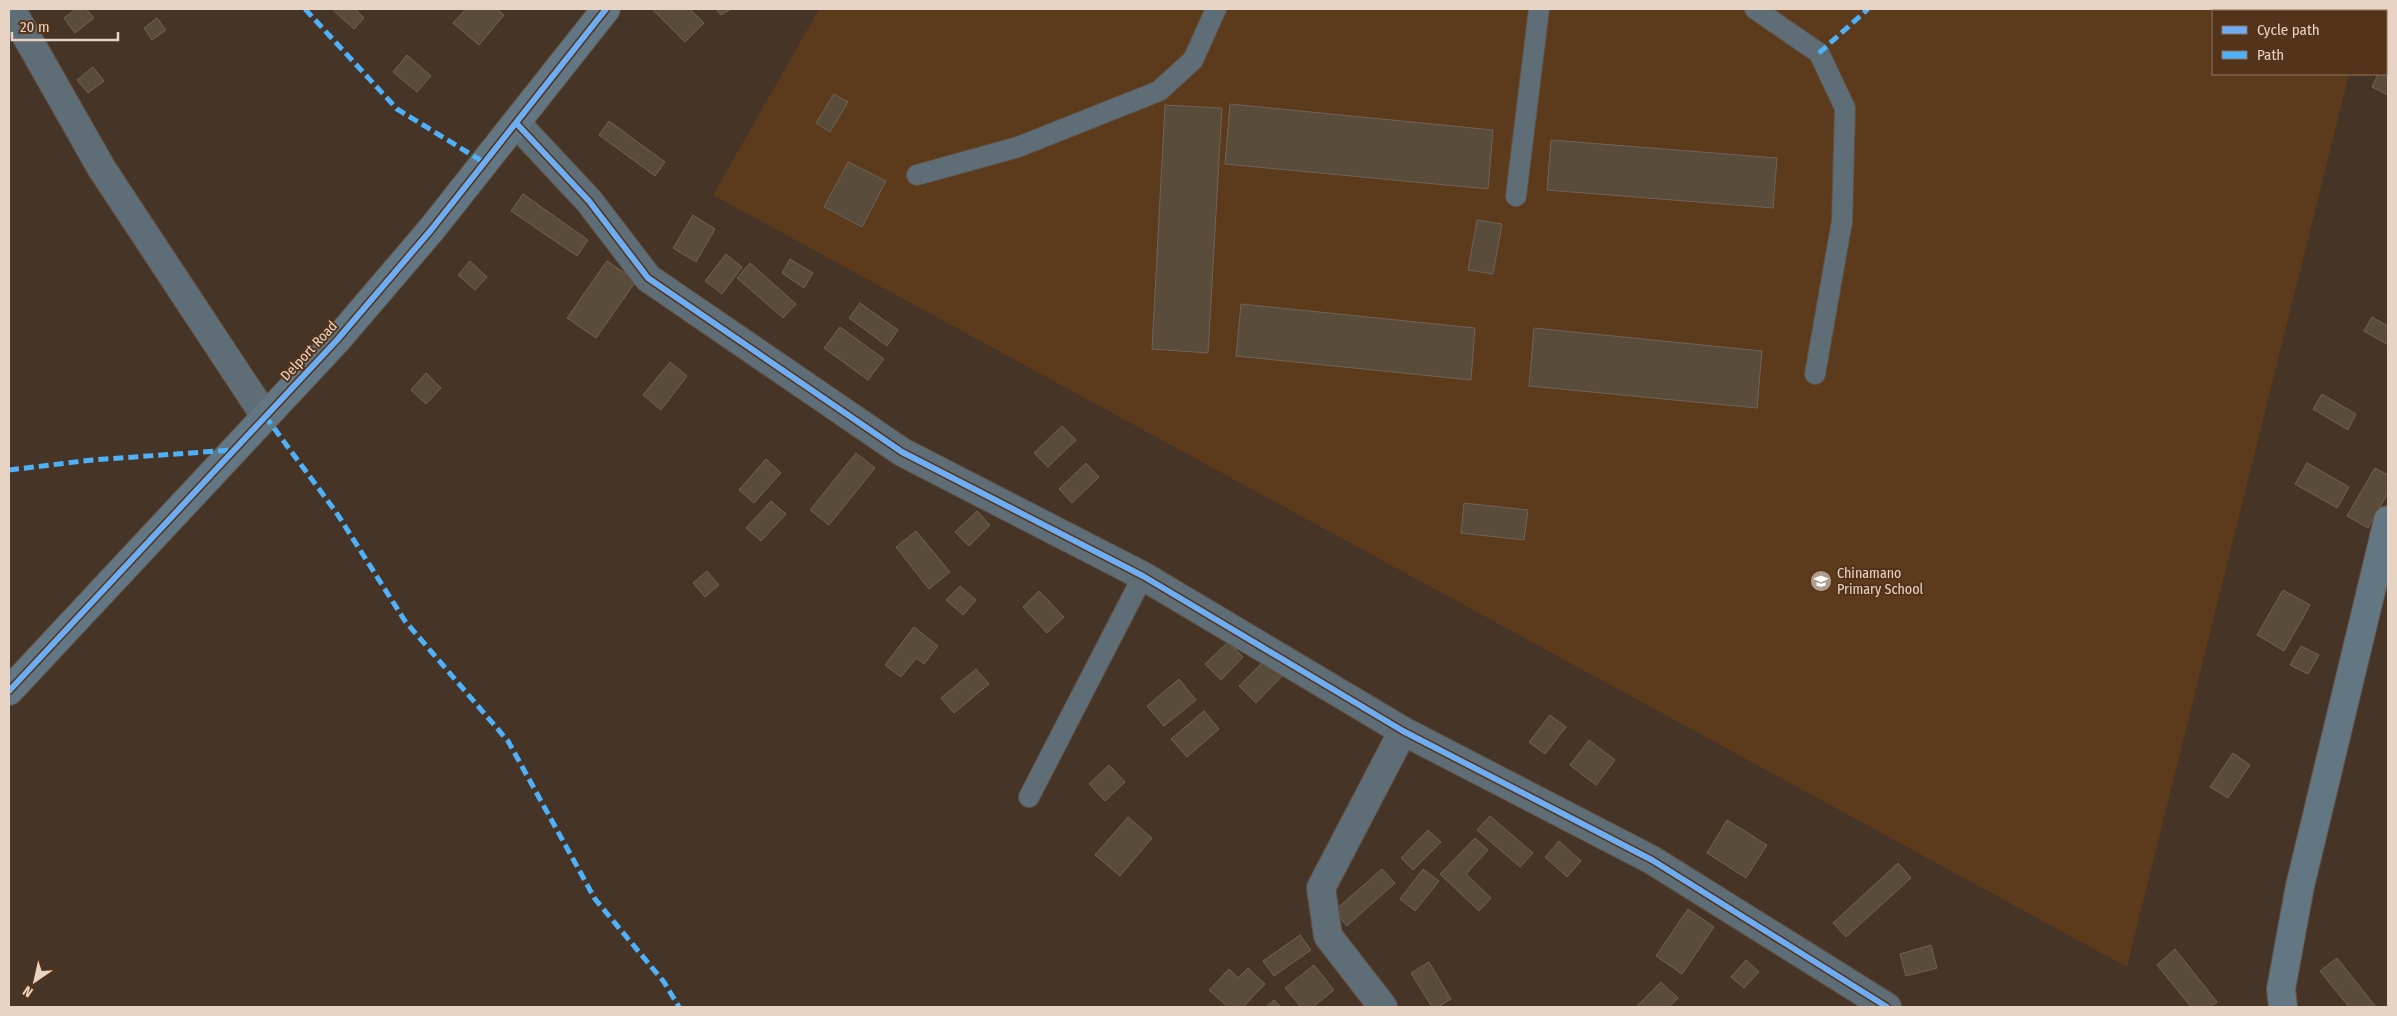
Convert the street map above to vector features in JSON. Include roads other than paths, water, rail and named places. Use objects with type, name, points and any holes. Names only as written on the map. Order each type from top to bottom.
[{"type":"street","points":[[11,9],[102,169],[265,416]]},
{"type":"street","name":"Delport Road","points":[[9,691],[225,457],[255,429],[337,340],[431,230],[517,124],[572,50],[606,9]]},
{"type":"street","points":[[517,124],[588,201],[648,278],[902,452],[1143,576],[1403,731],[1652,860],[1887,1007]]},
{"type":"street","points":[[2283,1007],[2280,989],[2300,886],[2388,520]]},
{"type":"street","points":[[1383,1007],[1328,936],[1321,888],[1403,731]]},
{"type":"lane","points":[[917,175],[1018,147],[1159,91],[1193,60],[1216,9]]},
{"type":"lane","points":[[1516,196],[1539,9]]},
{"type":"lane","points":[[1755,9],[1819,53],[1845,108],[1842,221],[1815,374]]},
{"type":"lane","points":[[1029,798],[1143,576]]},
{"type":"place","name":"Chinamano Primary School","points":[[1821,581]]}]
